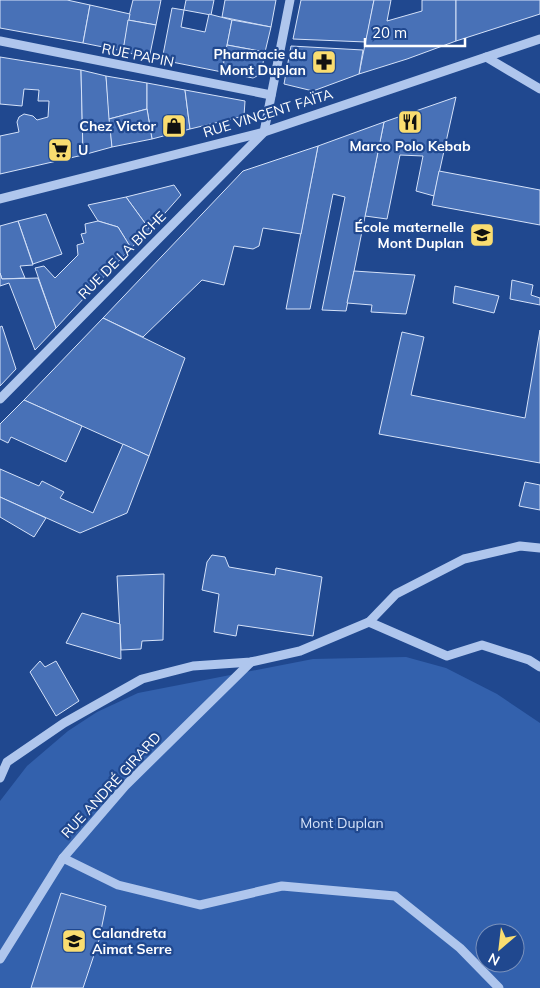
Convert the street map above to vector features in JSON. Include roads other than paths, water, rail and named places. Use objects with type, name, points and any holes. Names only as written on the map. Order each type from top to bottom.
[{"type":"street","points":[[264,132],[290,0]]},
{"type":"street","name":"RUE VINCENT FAÏTA","points":[[0,199],[264,132],[540,39]]},
{"type":"street","name":"RUE PAPIN","points":[[0,41],[272,95]]},
{"type":"street","points":[[486,57],[540,89]]},
{"type":"street","name":"RUE DE LA BICHE","points":[[0,399],[264,132]]},
{"type":"street","points":[[0,778],[7,762],[64,723],[142,679],[193,666],[251,662],[300,651],[369,622],[396,594],[464,559],[520,546],[540,548]]},
{"type":"street","points":[[369,622],[447,656],[482,646],[529,660],[540,666]]},
{"type":"street","name":"RUE ANDRÉ GIRARD","points":[[251,662],[125,786],[63,858],[118,885],[200,905],[282,886],[395,896],[460,948],[499,988]]},
{"type":"street","points":[[0,959],[63,858]]},
{"type":"place","name":"Pharmacie du Mont Duplan","points":[[324,62]]},
{"type":"place","name":"Marco Polo Kebab","points":[[410,122]]},
{"type":"place","name":"Chez Victor","points":[[174,126]]},
{"type":"place","name":"U","points":[[60,150]]},
{"type":"place","name":"École maternelle Mont Duplan","points":[[482,235]]},
{"type":"place","name":"Calandreta Aimat Serre","points":[[74,941]]},
{"type":"park label","name":"Mont Duplan","points":[[342,823]]}]
